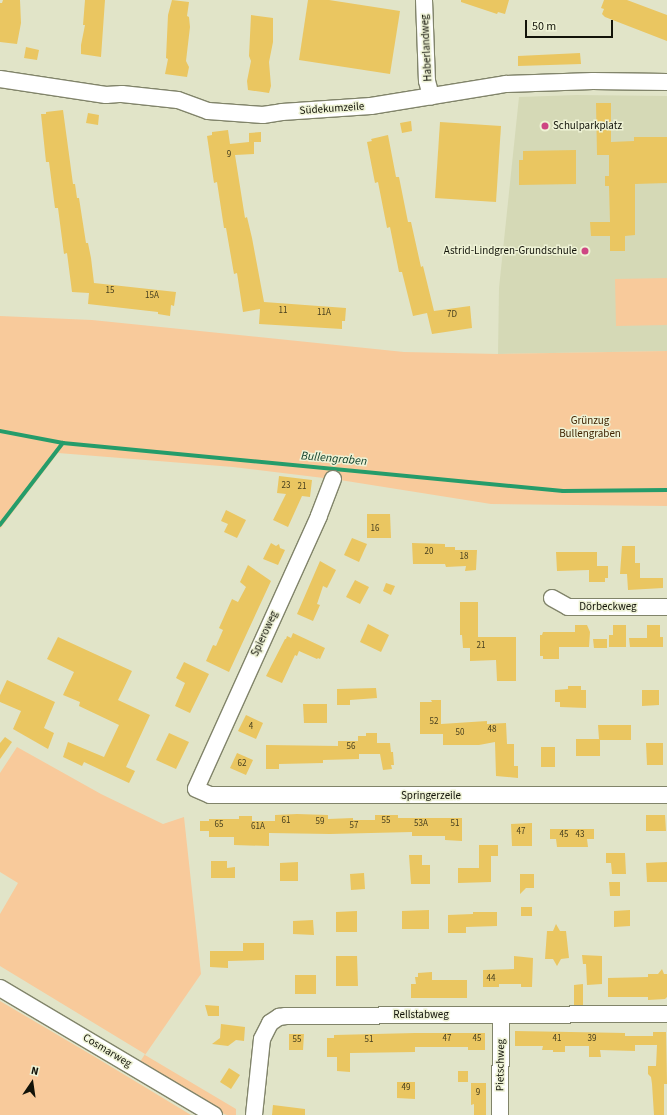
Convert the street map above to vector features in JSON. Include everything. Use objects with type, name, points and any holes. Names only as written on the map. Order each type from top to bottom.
[{"type":"street","name":"Haberlandweg","points":[[424,0],[427,81],[431,96]]},
{"type":"street","name":"Südekumzeile","points":[[0,79],[106,95],[122,94],[178,100],[208,111],[263,115],[282,112],[371,106],[477,88],[528,83],[593,81],[667,82]]},
{"type":"street","name":"Spieroweg","points":[[196,789],[319,516],[333,479]]},
{"type":"street","name":"Dörbeckweg","points":[[552,598],[568,607],[667,607]]},
{"type":"street","name":"Springerzeile","points":[[196,789],[210,795],[667,794]]},
{"type":"street","name":"Cosmarweg","points":[[0,988],[214,1115]]},
{"type":"street","name":"Rellstabweg","points":[[254,1115],[262,1039],[270,1023],[279,1017],[667,1014]]},
{"type":"street","name":"Pietschweg","points":[[500,1115],[501,1015]]},
{"type":"shaded area","name":"Astrid-Lindgren-Grundschule","points":[[577,95],[667,96],[667,351],[498,354],[499,288],[519,97]]},
{"type":"green space","points":[[667,278],[667,325],[616,326],[615,279]]},
{"type":"green space","name":"Grünzug Bullengraben","points":[[0,316],[92,320],[404,352],[498,354],[667,351],[667,506],[491,504],[340,480],[233,467],[58,453],[0,529]]},
{"type":"green space","points":[[17,747],[101,794],[163,824],[184,817],[201,974],[145,1055],[236,1109],[236,1115],[227,1115],[216,1111],[138,1065],[145,1054],[0,966],[0,914],[18,883],[0,872],[0,773]]},
{"type":"green space","points":[[0,1001],[95,1057],[191,1115],[0,1115]]},
{"type":"building","points":[[3,0],[20,0],[21,23],[17,44],[0,42],[0,3],[2,3]]},
{"type":"building","points":[[85,0],[105,0],[101,57],[81,54],[81,45],[85,25],[83,25]]},
{"type":"building","points":[[172,0],[189,2],[187,16],[189,17],[190,27],[186,61],[189,67],[187,77],[165,74],[168,59],[166,58],[168,15]]},
{"type":"building","points":[[308,0],[329,0],[400,11],[390,74],[299,60]]},
{"type":"building","points":[[461,0],[509,0],[505,14],[498,12],[497,14],[461,2]]},
{"type":"building","points":[[604,0],[627,0],[667,15],[667,41],[605,17],[602,14],[604,9],[601,8]]},
{"type":"building","points":[[251,15],[273,18],[273,42],[269,62],[271,86],[269,93],[248,90],[247,81],[251,61],[249,56]]},
{"type":"building","points":[[26,47],[39,50],[37,60],[24,58]]},
{"type":"building","points":[[580,53],[581,64],[518,66],[518,56]]},
{"type":"building","points":[[596,103],[611,103],[611,142],[634,141],[634,137],[667,137],[667,183],[635,184],[635,235],[625,236],[625,251],[610,251],[610,236],[591,236],[590,222],[610,222],[609,186],[605,186],[605,176],[609,176],[609,155],[597,155]]},
{"type":"building","points":[[63,110],[73,184],[75,184],[77,198],[79,198],[86,243],[88,243],[91,258],[94,283],[176,292],[174,306],[171,305],[170,316],[158,314],[158,312],[88,304],[89,293],[72,292],[67,253],[64,254],[58,208],[55,208],[49,162],[46,162],[41,114]]},
{"type":"building","points":[[88,113],[99,115],[98,125],[86,123]]},
{"type":"building","points":[[411,121],[412,131],[402,133],[400,123]]},
{"type":"building","points":[[440,122],[501,126],[496,202],[435,198]]},
{"type":"building","points":[[228,130],[230,144],[249,142],[249,133],[261,132],[261,142],[254,142],[254,154],[235,155],[245,218],[247,217],[252,238],[264,302],[346,308],[345,321],[342,321],[342,329],[259,324],[260,309],[243,312],[237,273],[234,274],[226,228],[224,228],[217,182],[214,183],[207,136],[212,135],[212,132]]},
{"type":"building","points":[[388,135],[396,177],[399,177],[408,222],[411,222],[421,267],[423,266],[434,311],[470,306],[472,328],[432,334],[427,313],[413,316],[402,272],[399,272],[390,227],[387,228],[378,182],[375,183],[367,142],[372,141],[371,139]]},
{"type":"building","points":[[576,150],[576,184],[519,185],[519,160],[523,160],[523,151]]},
{"type":"building","points":[[279,476],[312,480],[310,497],[302,496],[288,527],[273,520],[286,494],[277,493]]},
{"type":"building","points":[[226,510],[246,520],[237,538],[224,532],[228,524],[221,521]]},
{"type":"building","points":[[367,514],[390,514],[391,538],[367,538]]},
{"type":"building","points":[[352,538],[367,544],[359,562],[344,555]]},
{"type":"building","points":[[271,543],[276,546],[279,544],[280,548],[285,550],[278,565],[263,559]]},
{"type":"building","points":[[412,543],[445,544],[445,547],[455,547],[455,550],[477,550],[476,570],[465,571],[466,566],[446,567],[445,564],[413,564]]},
{"type":"building","points":[[622,546],[635,546],[635,563],[640,563],[640,578],[663,578],[663,588],[628,590],[627,574],[620,574]]},
{"type":"building","points":[[556,552],[597,552],[597,566],[608,566],[608,578],[605,578],[605,582],[589,582],[589,570],[557,571]]},
{"type":"building","points":[[320,561],[336,570],[327,588],[323,586],[317,604],[320,605],[313,621],[297,614]]},
{"type":"building","points":[[248,565],[271,581],[229,672],[206,661],[213,645],[216,646],[223,630],[219,628],[232,599],[238,602],[246,587],[240,582]]},
{"type":"building","points":[[355,580],[369,587],[360,604],[346,597]]},
{"type":"building","points":[[386,583],[395,586],[391,595],[383,591]]},
{"type":"building","points":[[460,602],[478,602],[478,637],[516,637],[516,681],[497,681],[496,660],[470,661],[470,648],[463,648],[462,635],[460,635]]},
{"type":"building","points":[[368,624],[389,635],[381,652],[360,642]]},
{"type":"building","points":[[575,625],[587,625],[590,632],[589,647],[559,647],[559,659],[543,659],[543,656],[540,656],[540,635],[542,635],[543,632],[575,632]]},
{"type":"building","points":[[613,625],[626,625],[626,647],[609,647],[609,635],[613,635]]},
{"type":"building","points":[[647,625],[660,625],[660,637],[663,637],[663,647],[630,647],[629,638],[647,638]]},
{"type":"building","points":[[293,633],[325,648],[320,659],[299,651],[297,656],[295,655],[282,683],[266,676],[285,639],[287,636],[291,638]]},
{"type":"building","points":[[58,637],[132,671],[118,700],[150,715],[126,767],[135,771],[129,783],[84,762],[82,766],[63,757],[68,742],[104,757],[119,725],[79,706],[80,702],[63,695],[74,672],[47,659]]},
{"type":"building","points":[[593,639],[607,639],[607,648],[594,648]]},
{"type":"building","points":[[184,662],[209,674],[190,713],[175,706],[185,683],[176,678]]},
{"type":"building","points":[[7,680],[55,702],[44,728],[54,733],[48,749],[13,729],[21,711],[0,702],[0,695]]},
{"type":"building","points":[[568,686],[581,686],[581,690],[586,690],[586,708],[560,707],[560,702],[555,702],[555,690],[568,689]]},
{"type":"building","points":[[376,688],[377,698],[350,700],[350,705],[337,705],[337,689]]},
{"type":"building","points":[[642,690],[659,690],[659,705],[642,706]]},
{"type":"building","points":[[431,700],[441,700],[441,724],[487,721],[487,724],[506,723],[507,744],[514,744],[514,766],[518,766],[518,778],[496,776],[495,742],[479,745],[443,745],[443,734],[420,734],[420,702],[432,702]]},
{"type":"building","points":[[303,704],[327,704],[327,723],[304,723]]},
{"type":"building","points":[[246,715],[263,723],[256,739],[238,731]]},
{"type":"building","points":[[598,725],[631,725],[631,740],[600,740],[600,756],[576,756],[576,739],[599,739]]},
{"type":"building","points":[[169,733],[189,742],[176,769],[156,760]]},
{"type":"building","points":[[366,733],[377,733],[377,743],[390,743],[391,752],[393,752],[394,765],[391,765],[392,769],[383,770],[380,754],[359,754],[359,759],[323,760],[323,763],[279,764],[279,769],[266,769],[266,745],[338,746],[338,741],[358,741],[358,736],[366,736]]},
{"type":"building","points":[[5,737],[12,742],[0,759],[0,743]]},
{"type":"building","points":[[646,743],[663,743],[663,765],[647,765]]},
{"type":"building","points":[[541,747],[555,747],[555,767],[541,767]]},
{"type":"building","points":[[237,753],[253,760],[246,775],[230,768]]},
{"type":"building","points":[[275,815],[328,815],[328,819],[353,818],[353,820],[375,820],[375,815],[398,815],[398,818],[462,818],[462,841],[445,840],[445,836],[412,836],[412,832],[330,834],[269,833],[269,846],[234,845],[234,837],[209,837],[209,831],[200,831],[200,821],[209,821],[209,819],[239,819],[239,816],[252,816],[252,821],[275,821]]},
{"type":"building","points":[[646,815],[665,815],[666,831],[646,831]]},
{"type":"building","points":[[532,823],[532,846],[512,846],[511,824]]},
{"type":"building","points":[[550,829],[594,829],[594,839],[587,839],[588,847],[557,847],[556,839],[550,839]]},
{"type":"building","points":[[479,845],[498,845],[498,856],[491,856],[491,882],[458,883],[458,868],[479,868]]},
{"type":"building","points":[[606,853],[625,853],[626,874],[612,874],[611,863],[606,863]]},
{"type":"building","points":[[409,855],[422,855],[422,865],[430,865],[430,884],[411,884]]},
{"type":"building","points":[[211,861],[227,861],[227,868],[235,867],[235,878],[211,878]]},
{"type":"building","points":[[298,862],[298,881],[280,881],[280,863]]},
{"type":"building","points":[[667,862],[667,882],[647,882],[646,863]]},
{"type":"building","points":[[364,873],[365,889],[351,890],[350,874]]},
{"type":"building","points":[[520,874],[534,874],[534,888],[526,888],[520,894]]},
{"type":"building","points":[[609,882],[620,882],[620,896],[610,896]]},
{"type":"building","points":[[521,907],[532,907],[532,916],[521,916]]},
{"type":"building","points":[[429,910],[429,929],[402,929],[402,911]]},
{"type":"building","points":[[630,910],[630,926],[614,927],[614,911]]},
{"type":"building","points":[[357,911],[357,932],[336,932],[336,912]]},
{"type":"building","points":[[473,912],[497,912],[497,926],[466,927],[466,933],[448,933],[448,915],[473,914]]},
{"type":"building","points":[[313,920],[314,935],[293,934],[293,921]]},
{"type":"building","points":[[556,924],[560,931],[566,931],[569,958],[561,959],[557,966],[553,959],[545,959],[547,931],[553,931]]},
{"type":"building","points":[[243,943],[264,943],[264,960],[228,961],[228,968],[210,967],[210,951],[243,951]]},
{"type":"building","points":[[582,955],[602,956],[602,984],[587,985],[586,964],[583,964]]},
{"type":"building","points":[[336,956],[357,956],[358,986],[336,986]]},
{"type":"building","points":[[514,956],[533,958],[532,987],[521,987],[521,984],[499,984],[499,987],[483,987],[483,970],[514,969]]},
{"type":"building","points":[[662,969],[664,974],[667,974],[667,997],[665,999],[648,1000],[648,997],[608,997],[608,978],[648,977],[648,974],[658,974]]},
{"type":"building","points":[[432,972],[432,980],[467,980],[467,998],[411,998],[411,984],[416,984],[415,977],[418,977],[418,973]]},
{"type":"building","points":[[295,975],[316,975],[316,994],[295,994]]},
{"type":"building","points":[[583,984],[583,1005],[574,1005],[574,985]]},
{"type":"building","points":[[205,1005],[219,1006],[219,1016],[208,1016]]},
{"type":"building","points":[[221,1024],[245,1027],[244,1041],[236,1040],[228,1046],[212,1044],[220,1038]]},
{"type":"building","points":[[515,1031],[625,1033],[625,1036],[653,1036],[653,1032],[666,1032],[667,1084],[664,1084],[664,1115],[654,1115],[651,1077],[648,1074],[648,1066],[656,1066],[657,1045],[635,1045],[635,1051],[600,1050],[601,1057],[589,1057],[589,1046],[565,1046],[565,1052],[553,1052],[553,1050],[542,1050],[543,1046],[515,1046]]},
{"type":"building","points":[[485,1033],[485,1050],[468,1050],[468,1047],[415,1047],[415,1052],[350,1053],[350,1072],[337,1071],[337,1057],[327,1057],[327,1038],[334,1038],[334,1035]]},
{"type":"building","points":[[289,1034],[304,1034],[303,1050],[289,1050]]},
{"type":"building","points":[[229,1068],[240,1075],[231,1089],[220,1082]]},
{"type":"building","points":[[458,1071],[468,1071],[468,1082],[458,1082]]},
{"type":"building","points":[[397,1082],[415,1082],[415,1099],[397,1098]]},
{"type":"building","points":[[471,1083],[486,1083],[486,1115],[474,1115],[474,1104],[471,1105]]},
{"type":"building","points":[[273,1105],[305,1109],[305,1115],[272,1115]]},
{"type":"waterway","name":"Bullengraben","points":[[0,431],[63,443],[563,491],[667,490]]},
{"type":"waterway","points":[[0,525],[63,443]]},
{"type":"place","name":"Schulparkplatz","points":[[545,126]]},
{"type":"place","name":"Astrid-Lindgren-Grundschule","points":[[585,251]]}]
